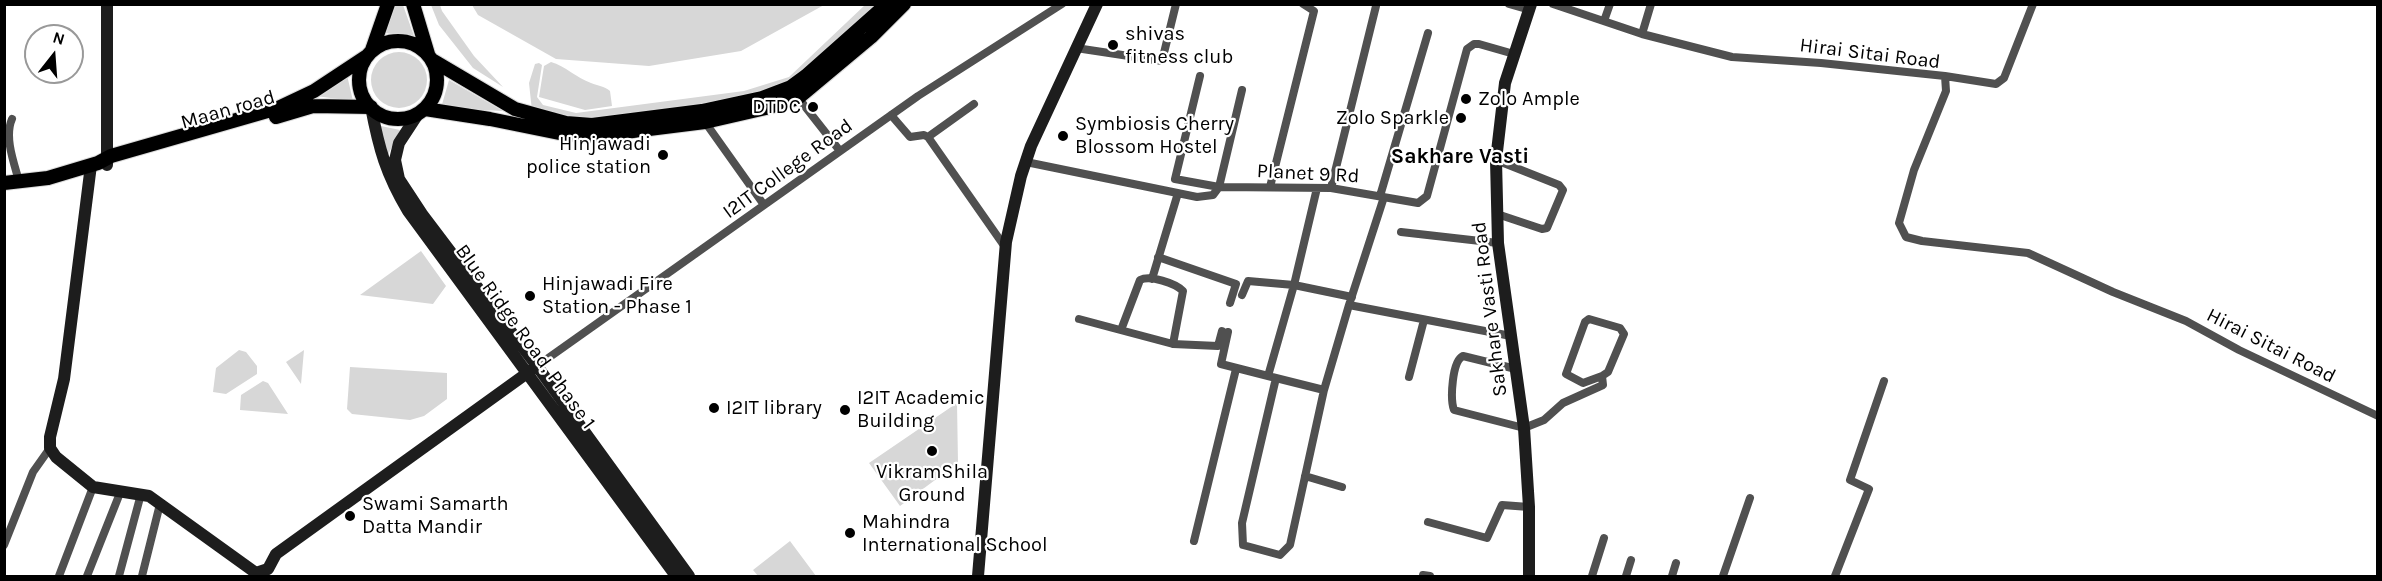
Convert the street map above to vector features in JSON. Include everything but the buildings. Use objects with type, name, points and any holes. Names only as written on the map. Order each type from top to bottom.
[{"type":"main road","points":[[388,4],[370,53],[360,70],[359,85],[364,99],[381,115],[396,119],[421,112],[490,118],[564,134],[593,136],[703,116]]},
{"type":"main road","points":[[413,4],[438,75],[436,90],[421,112]]},
{"type":"main road","points":[[795,92],[806,76],[887,4]]},
{"type":"main road","points":[[370,53],[386,43],[401,41],[416,45],[430,57],[507,106],[537,117],[566,123],[592,125],[703,116],[766,108],[795,92],[863,44],[904,4]]},
{"type":"main road","name":"Maan road","points":[[103,162],[278,108],[314,91],[370,53]]},
{"type":"main road","name":"Maan road","points":[[103,162],[313,106],[371,107]]},
{"type":"main road","points":[[4,183],[48,178],[103,162]]},
{"type":"street","points":[[107,4],[103,162],[64,379],[50,437],[50,448],[56,457],[93,487],[149,496],[256,573],[270,573],[276,554],[532,370]]},
{"type":"street","name":"I2IT College Road","points":[[532,370],[891,115],[1062,4]]},
{"type":"street","points":[[978,576],[1005,248],[1021,176],[1031,146],[1097,4]]},
{"type":"street","points":[[1076,48],[1162,61],[1176,4]]},
{"type":"street","points":[[1270,186],[1314,10],[1304,4]]},
{"type":"street","points":[[1509,4],[1531,7]]},
{"type":"street","name":"Hirai Sitai Road","points":[[1553,4],[1642,34],[1732,57],[1821,63],[1945,76],[1946,91],[1914,170],[1899,223],[1906,237],[1922,241],[2028,253],[2186,321],[2239,350],[2378,416]]},
{"type":"street","points":[[1604,21],[1610,4]]},
{"type":"street","points":[[1642,34],[1651,4]]},
{"type":"street","points":[[1945,76],[1996,84],[2004,78],[2033,4]]},
{"type":"street","points":[[1331,188],[1376,6]]},
{"type":"street","name":"Sakhare Vasti Road","points":[[1529,576],[1530,507],[1524,428],[1498,243],[1496,160],[1505,83],[1531,7]]},
{"type":"street","points":[[1317,188],[1272,377],[1242,523],[1243,544],[1280,555],[1290,545],[1324,390],[1428,33]]},
{"type":"street","name":"Planet 9 Rd","points":[[1026,162],[1190,196],[1207,197],[1215,194],[1219,187],[1270,186],[1331,188],[1418,202],[1425,199],[1467,50],[1474,44],[1479,44],[1514,54]]},
{"type":"street","points":[[1200,76],[1175,179],[1219,187],[1242,90]]},
{"type":"street","points":[[795,92],[840,151]]},
{"type":"street","points":[[928,137],[974,104]]},
{"type":"street","name":"Blue Ridge Road, Phase 1","points":[[371,107],[381,157],[393,186],[408,211],[689,576]]},
{"type":"street","name":"Blue Ridge Road, Phase 1","points":[[421,112],[399,143],[395,160],[399,179],[676,576]]},
{"type":"street","points":[[891,115],[910,137],[924,135],[928,137],[1005,248]]},
{"type":"street","points":[[703,116],[764,205]]},
{"type":"street","points":[[12,119],[9,126],[10,139],[19,181]]},
{"type":"street","points":[[1496,160],[1559,185],[1563,190],[1547,228],[1542,229],[1497,214]]},
{"type":"street","points":[[1190,196],[1195,184]]},
{"type":"street","points":[[1152,279],[1178,193]]},
{"type":"street","points":[[1401,232],[1498,243]]},
{"type":"street","points":[[1158,257],[1236,284],[1230,303]]},
{"type":"street","points":[[1121,330],[1140,280],[1152,279],[1179,287],[1183,291],[1173,344]]},
{"type":"street","points":[[1242,296],[1248,281],[1294,285],[1424,320],[1511,336]]},
{"type":"street","points":[[1079,319],[1173,344],[1218,346],[1225,332],[1221,364],[1324,390]]},
{"type":"street","points":[[1589,319],[1620,328],[1624,334],[1608,372],[1602,376],[1583,382],[1566,374],[1585,322],[1589,319]]},
{"type":"street","points":[[1409,377],[1424,320]]},
{"type":"street","points":[[1516,369],[1463,356],[1459,358],[1456,362],[1452,406],[1457,412],[1524,428],[1544,420],[1563,403],[1603,385],[1602,376]]},
{"type":"street","points":[[1194,541],[1236,369]]},
{"type":"street","points":[[1835,576],[1869,489],[1850,480],[1884,381]]},
{"type":"street","points":[[4,545],[33,471],[50,448]]},
{"type":"street","points":[[1305,476],[1342,487]]},
{"type":"street","points":[[58,576],[93,487]]},
{"type":"street","points":[[87,576],[120,493]]},
{"type":"street","points":[[118,576],[141,494]]},
{"type":"street","points":[[1723,576],[1750,498]]},
{"type":"street","points":[[142,576],[160,504]]},
{"type":"street","points":[[1428,522],[1487,538],[1502,506],[1510,504],[1530,507]]},
{"type":"street","points":[[1592,576],[1604,538]]},
{"type":"street","points":[[1626,576],[1631,560]]},
{"type":"street","points":[[1672,576],[1676,563]]},
{"type":"shaded area","points":[[395,5],[403,5],[414,36],[384,33]]},
{"type":"shaded area","points":[[431,5],[440,5],[474,56],[503,87],[473,68],[439,25]]},
{"type":"shaded area","points":[[472,5],[824,5],[741,51],[649,66],[556,59],[478,15]]},
{"type":"shaded area","points":[[865,5],[879,5],[795,80],[739,99],[585,121],[532,111],[529,83],[535,64],[539,63],[542,65],[537,97],[543,105],[576,113],[744,91],[789,77]]},
{"type":"shaded area","points":[[393,52],[405,52],[419,60],[427,74],[425,91],[419,100],[405,108],[393,108],[376,96],[371,86],[371,74],[383,57]]},
{"type":"shaded area","points":[[551,62],[586,81],[608,89],[612,106],[585,110],[539,97],[544,66]]},
{"type":"shaded area","points":[[347,75],[353,101],[316,96]]},
{"type":"shaded area","points":[[449,80],[503,111],[441,108]]},
{"type":"shaded area","points":[[380,127],[400,130],[387,157]]},
{"type":"shaded area","points":[[421,251],[446,286],[433,304],[360,295]]},
{"type":"shaded area","points":[[239,350],[246,352],[257,366],[257,374],[226,394],[213,392],[216,368]]},
{"type":"shaded area","points":[[304,350],[301,384],[286,362]]},
{"type":"shaded area","points":[[350,367],[447,373],[447,399],[424,416],[410,420],[352,414],[347,409]]},
{"type":"shaded area","points":[[263,381],[268,383],[288,414],[240,410],[241,395]]},
{"type":"shaded area","points":[[957,403],[958,463],[900,506],[869,463]]},
{"type":"shaded area","points":[[790,541],[816,576],[758,576],[753,570]]},
{"type":"place","name":"shivas fitness club","points":[[1113,45]]},
{"type":"place","name":"Zolo Ample","points":[[1466,99]]},
{"type":"place","name":"DTDC","points":[[813,107]]},
{"type":"place","name":"Zolo Sparkle","points":[[1461,118]]},
{"type":"place","name":"Symbiosis Cherry Blossom Hostel","points":[[1063,136]]},
{"type":"place","name":"Hinjawadi police station","points":[[663,155]]},
{"type":"place","name":"Hinjawadi Fire Station - Phase 1","points":[[530,296]]},
{"type":"place","name":"I2IT library","points":[[714,408]]},
{"type":"place","name":"I2IT Academic Building","points":[[845,410]]},
{"type":"place","name":"VikramShila Ground","points":[[932,451]]},
{"type":"place","name":"Swami Samarth Datta Mandir","points":[[350,516]]},
{"type":"place","name":"Mahindra International School","points":[[850,533]]},
{"type":"district","name":"Sakhare Vasti","points":[[1460,157]]}]
